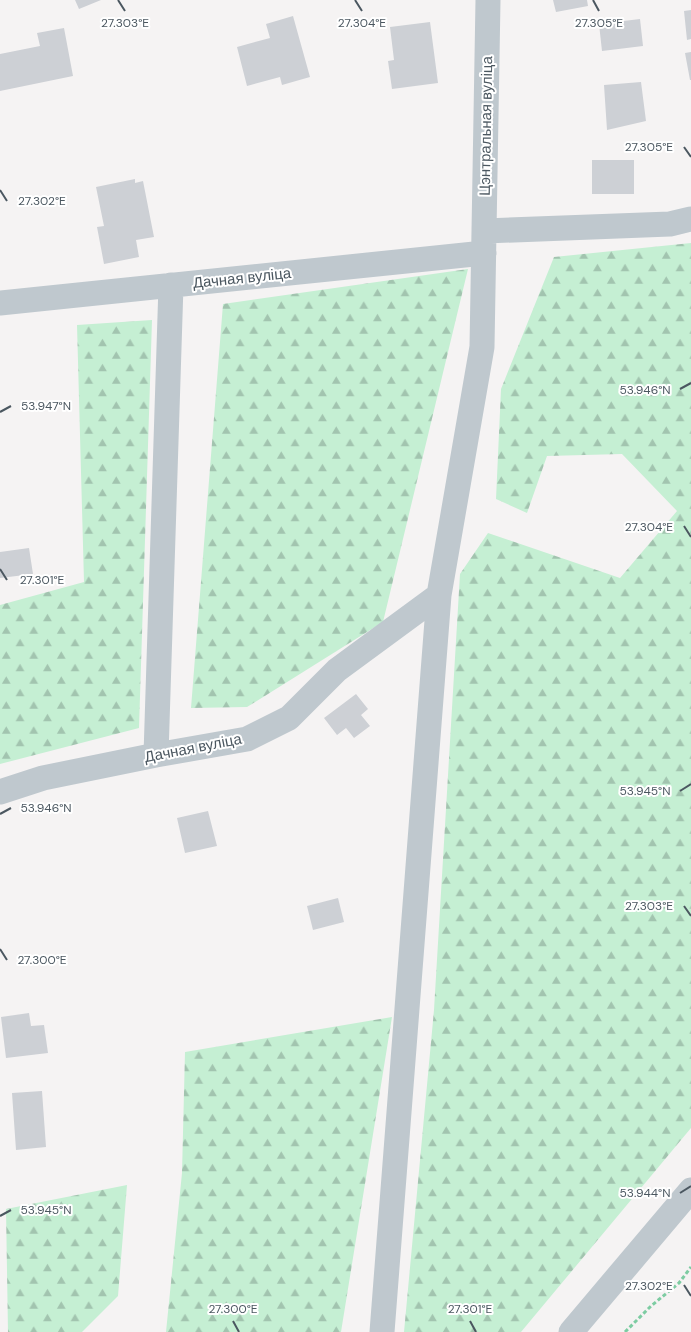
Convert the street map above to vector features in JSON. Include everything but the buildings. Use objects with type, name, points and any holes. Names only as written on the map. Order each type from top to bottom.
[{"type":"street","name":"Цэнтральная вуліца","points":[[382,1332],[439,595],[482,347],[488,0]]},
{"type":"street","name":"Дачная вуліца","points":[[0,303],[171,285],[484,242],[670,224],[691,219]]},
{"type":"street","points":[[156,755],[171,285]]},
{"type":"street","name":"Дачная вуліца","points":[[0,792],[44,778],[246,739],[289,718],[337,670],[439,595]]},
{"type":"street","points":[[571,1332],[691,1190]]},
{"type":"path","points":[[625,1332],[651,1306],[679,1283],[691,1267]]},
{"type":"green space","points":[[691,243],[691,1128],[521,1332],[404,1332],[434,1010],[460,574],[488,533],[620,578],[677,511],[622,454],[547,456],[527,513],[496,499],[501,389],[554,257]]},
{"type":"green space","points":[[468,269],[383,622],[247,707],[191,708],[223,304]]},
{"type":"green space","points":[[152,320],[139,728],[0,764],[0,605],[84,582],[77,325]]},
{"type":"green space","points":[[392,1017],[341,1332],[166,1332],[182,1173],[185,1052]]},
{"type":"green space","points":[[127,1185],[118,1296],[82,1332],[8,1332],[6,1209]]}]
